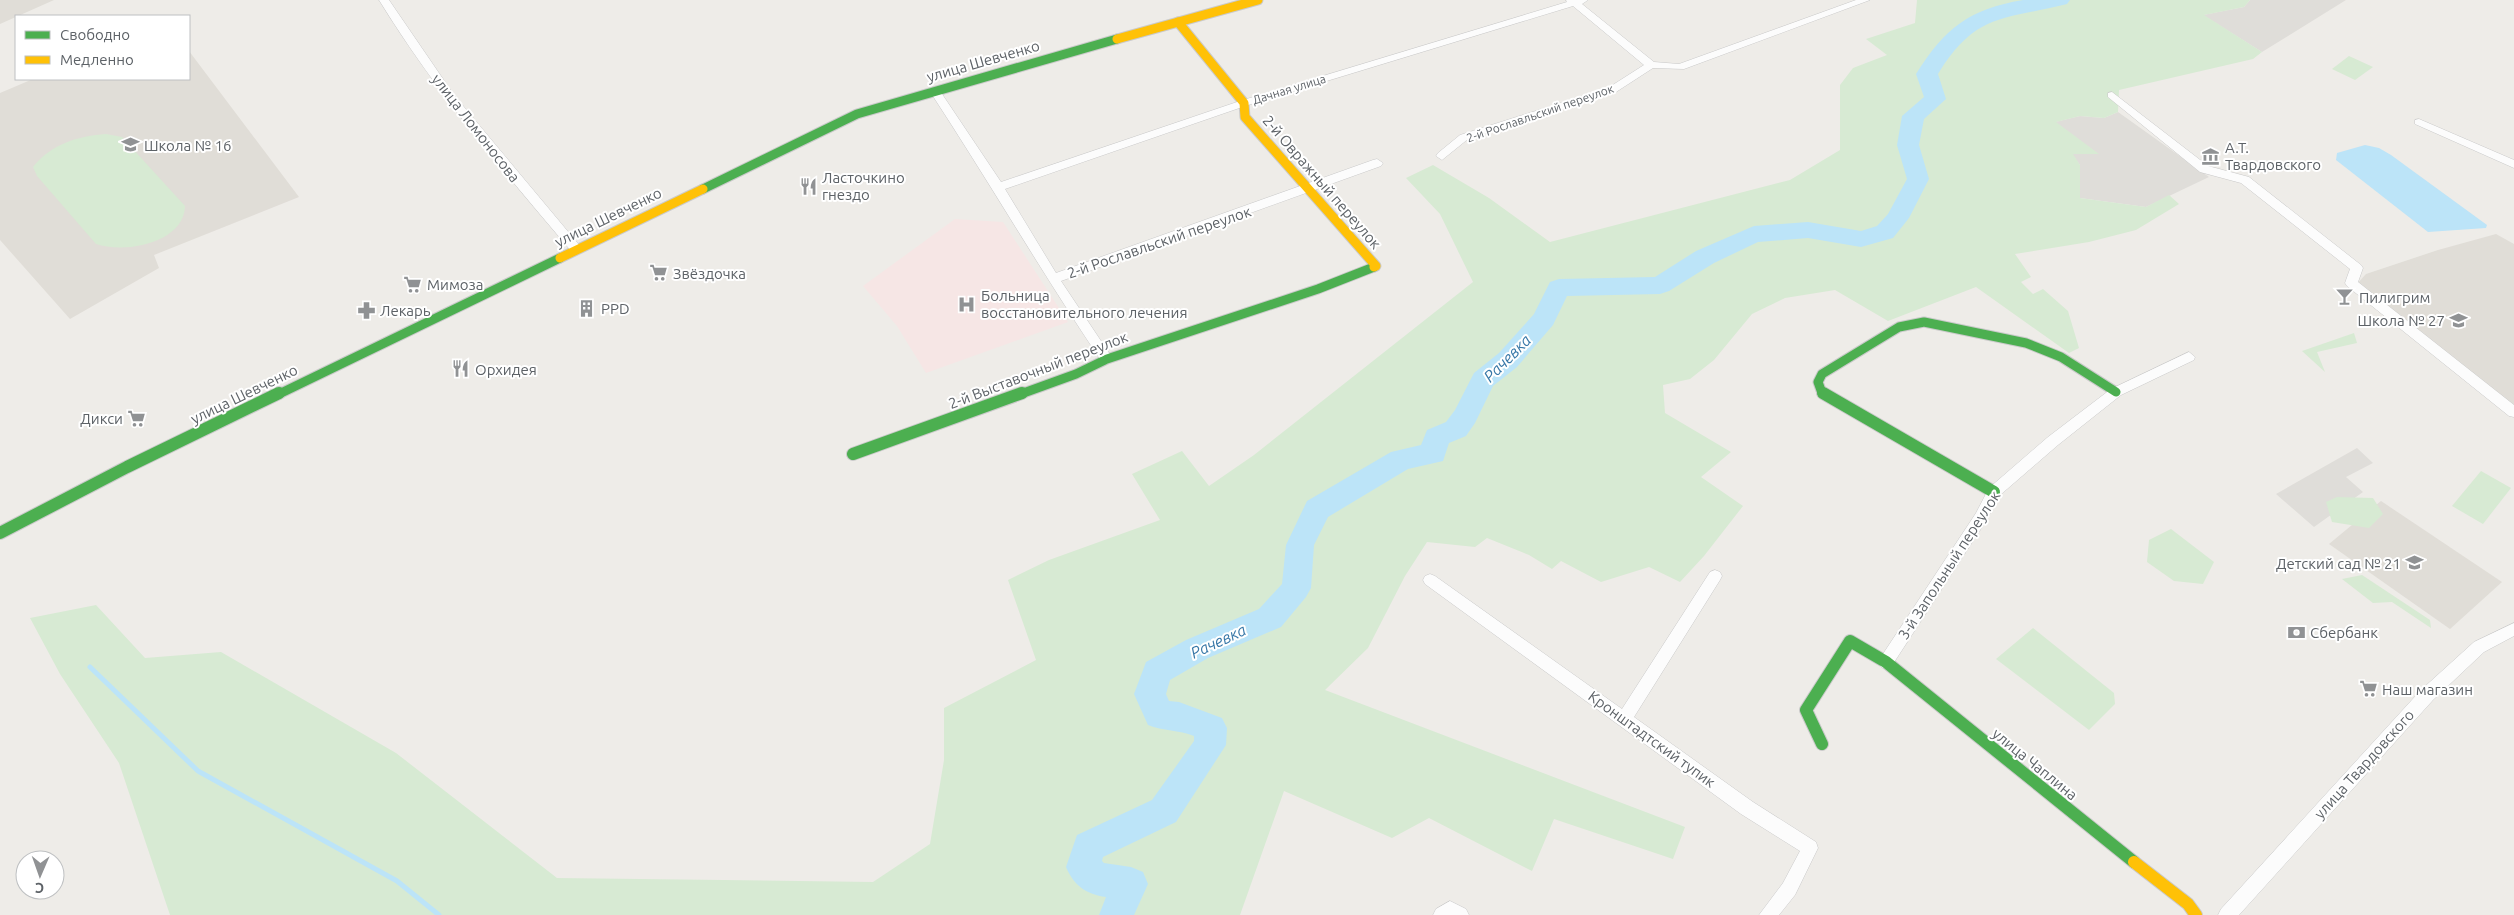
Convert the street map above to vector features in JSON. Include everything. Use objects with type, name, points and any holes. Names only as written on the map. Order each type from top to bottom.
[{"type":"street","name":"улица Ломоносова","points":[[384,0],[405,34],[473,128],[576,249]]},
{"type":"street","name":"улица Шевченко","points":[[0,533],[127,467],[857,114],[934,90],[1258,0]]},
{"type":"street","points":[[1576,1],[1651,65],[1680,67],[1865,0]]},
{"type":"street","name":"Дачная улица","points":[[998,187],[1244,103],[1576,1]]},
{"type":"street","name":"2-й Овражный переулок","points":[[1178,22],[1244,103],[1245,117],[1376,266]]},
{"type":"street","name":"2-й Рославльский переулок","points":[[1442,156],[1464,137],[1612,90],[1651,65]]},
{"type":"street","points":[[934,90],[998,187],[1053,279],[1107,359]]},
{"type":"street","points":[[2112,95],[2204,169],[2245,180],[2357,268],[2351,282],[2514,412]]},
{"type":"street","points":[[2419,122],[2514,164]]},
{"type":"street","name":"2-й Рославльский переулок","points":[[1053,279],[1377,163]]},
{"type":"street","name":"2-й Выставочный переулок","points":[[853,454],[1076,374],[1107,359],[1318,289],[1376,266]]},
{"type":"street","points":[[1994,492],[1822,393],[1818,382],[1822,374],[1899,327],[1924,322],[2026,343],[2061,357],[2116,392]]},
{"type":"street","name":"3-й Запольный переулок","points":[[1886,662],[1981,517],[1994,492],[2053,441],[2116,392],[2189,357]]},
{"type":"street","points":[[1624,719],[1715,576]]},
{"type":"street","name":"Кронштадтский тупик","points":[[1430,580],[1747,808],[1810,848],[1789,889],[1768,915]]},
{"type":"street","name":"улица Твардовского","points":[[2227,915],[2427,695],[2479,647],[2514,629]]},
{"type":"street","name":"улица Чаплина","points":[[1822,744],[1806,710],[1850,641],[1886,662],[2046,794],[2188,904],[2196,915]]},
{"type":"street","points":[[1442,915],[1450,910],[1460,915]]},
{"type":"shaded area","points":[[0,0],[54,0],[20,15],[15,15],[15,17],[0,24]]},
{"type":"shaded area","points":[[2250,0],[2346,0],[2262,52],[2203,15],[2244,7]]},
{"type":"shaded area","name":"Школа № 16","points":[[190,52],[299,197],[154,255],[159,268],[70,319],[0,240],[0,93],[31,80],[190,80]]},
{"type":"shaded area","points":[[2118,112],[2209,177],[2146,207],[2080,198],[2080,165],[2072,154],[2098,154],[2055,122],[2080,116],[2104,118]]},
{"type":"shaded area","name":"Больница восстановительного лечения","points":[[955,219],[1003,222],[1068,322],[926,373],[897,326],[863,286]]},
{"type":"shaded area","name":"Школа № 27","points":[[2496,234],[2514,244],[2514,406],[2357,284],[2366,274],[2438,250]]},
{"type":"shaded area","points":[[2357,448],[2373,463],[2346,477],[2363,492],[2314,527],[2276,494]]},
{"type":"shaded area","name":"Детский сад № 21","points":[[2381,501],[2502,582],[2450,629],[2329,544]]},
{"type":"green space","points":[[1917,0],[2250,0],[2244,7],[2204,15],[2262,52],[2253,59],[2119,90],[2118,112],[2104,118],[2080,116],[2056,122],[2099,154],[2073,154],[2080,165],[2080,198],[2146,207],[2169,195],[2179,204],[2136,230],[2089,242],[2015,254],[2031,277],[2021,282],[2033,294],[2043,289],[2068,311],[2079,348],[2069,353],[1976,287],[1888,321],[1835,290],[1785,298],[1752,314],[1714,360],[1690,379],[1663,385],[1665,413],[1731,452],[1701,477],[1743,506],[1704,556],[1680,582],[1649,567],[1601,582],[1561,561],[1552,569],[1529,555],[1487,538],[1475,547],[1427,542],[1405,576],[1368,648],[1325,690],[1685,827],[1673,859],[1554,819],[1532,871],[1429,818],[1392,838],[1284,791],[1240,915],[170,915],[119,763],[60,674],[30,618],[96,605],[145,658],[221,652],[396,753],[557,878],[873,882],[930,844],[944,760],[944,708],[1036,660],[1008,580],[1049,560],[1160,520],[1132,474],[1182,451],[1209,486],[1254,455],[1473,282],[1440,214],[1406,178],[1433,165],[1489,198],[1550,242],[1790,180],[1840,150],[1840,85],[1853,68],[1887,55],[1866,39],[1915,23]]},
{"type":"green space","points":[[2349,56],[2373,67],[2355,80],[2332,69]]},
{"type":"green space","points":[[106,134],[122,137],[185,206],[182,219],[175,229],[164,237],[151,243],[137,246],[108,247],[96,244],[37,176],[33,167],[48,152],[75,139]]},
{"type":"green space","points":[[2354,333],[2357,343],[2317,352],[2325,372],[2302,351]]},
{"type":"green space","points":[[2481,471],[2511,488],[2483,524],[2452,506]]},
{"type":"green space","points":[[2337,497],[2373,498],[2383,514],[2369,528],[2332,522],[2326,502]]},
{"type":"green space","points":[[2171,529],[2214,562],[2203,584],[2174,581],[2147,562],[2149,540]]},
{"type":"green space","points":[[2362,575],[2430,620],[2431,628],[2392,602],[2373,603],[2342,579]]},
{"type":"green space","points":[[2033,628],[2114,693],[2115,704],[2089,730],[1996,659]]},
{"type":"water","points":[[2365,145],[2379,148],[2391,155],[2487,225],[2486,228],[2428,232],[2336,160],[2337,153]]},
{"type":"waterway","name":"Рачевка","points":[[1116,915],[1131,884],[1096,879],[1083,867],[1089,846],[1136,826],[1164,811],[1210,745],[1211,728],[1179,716],[1159,715],[1150,694],[1157,672],[1197,649],[1270,618],[1296,588],[1300,545],[1317,509],[1401,460],[1433,453],[1437,437],[1456,429],[1466,416],[1483,380],[1508,360],[1544,319],[1559,288],[1660,285],[1705,257],[1754,234],[1808,230],[1861,239],[1885,232],[1897,218],[1918,179],[1908,145],[1913,116],[1935,99],[1927,74],[1940,53],[1967,26],[1982,18],[1999,11],[2060,0]]},
{"type":"waterway","points":[[90,667],[198,771],[397,881],[439,915]]},
{"type":"traffic: fast","points":[[703,189],[857,114],[934,90],[1117,39]]},
{"type":"traffic: fast","points":[[0,533],[127,467],[560,258]]},
{"type":"traffic: fast","points":[[853,454],[1076,374],[1107,359],[1318,289],[1374,267]]},
{"type":"traffic: fast","points":[[1994,492],[1822,393],[1818,382],[1822,374],[1899,327],[1924,322],[2026,343],[2061,357],[2116,392]]},
{"type":"traffic: fast","points":[[1822,744],[1806,710],[1850,641],[1886,662],[2134,862]]},
{"type":"traffic: slow","points":[[1117,39],[1258,0]]},
{"type":"traffic: slow","points":[[1178,22],[1244,103],[1245,117],[1376,266],[1374,267]]},
{"type":"traffic: slow","points":[[560,258],[703,189]]},
{"type":"traffic: slow","points":[[2134,862],[2188,904],[2196,915]]},
{"type":"place","name":"Школа № 16","points":[[130,145]]},
{"type":"place","name":"А.Т. Твардовского","points":[[2211,156]]},
{"type":"place","name":"Ласточкино гнездо","points":[[808,186]]},
{"type":"place","name":"Звёздочка","points":[[659,273]]},
{"type":"place","name":"Мимоза","points":[[413,284]]},
{"type":"place","name":"Пилигрим","points":[[2345,297]]},
{"type":"place","name":"Больница восстановительного лечения","points":[[967,304]]},
{"type":"place","name":"PPD","points":[[587,308]]},
{"type":"place","name":"Лекарь","points":[[366,310]]},
{"type":"place","name":"Школа № 27","points":[[2459,320]]},
{"type":"place","name":"Орхидея","points":[[461,369]]},
{"type":"place","name":"Дикси","points":[[137,418]]},
{"type":"place","name":"Детский сад № 21","points":[[2415,563]]},
{"type":"place","name":"Сбербанк","points":[[2296,632]]},
{"type":"place","name":"Наш магазин","points":[[2368,689]]}]
